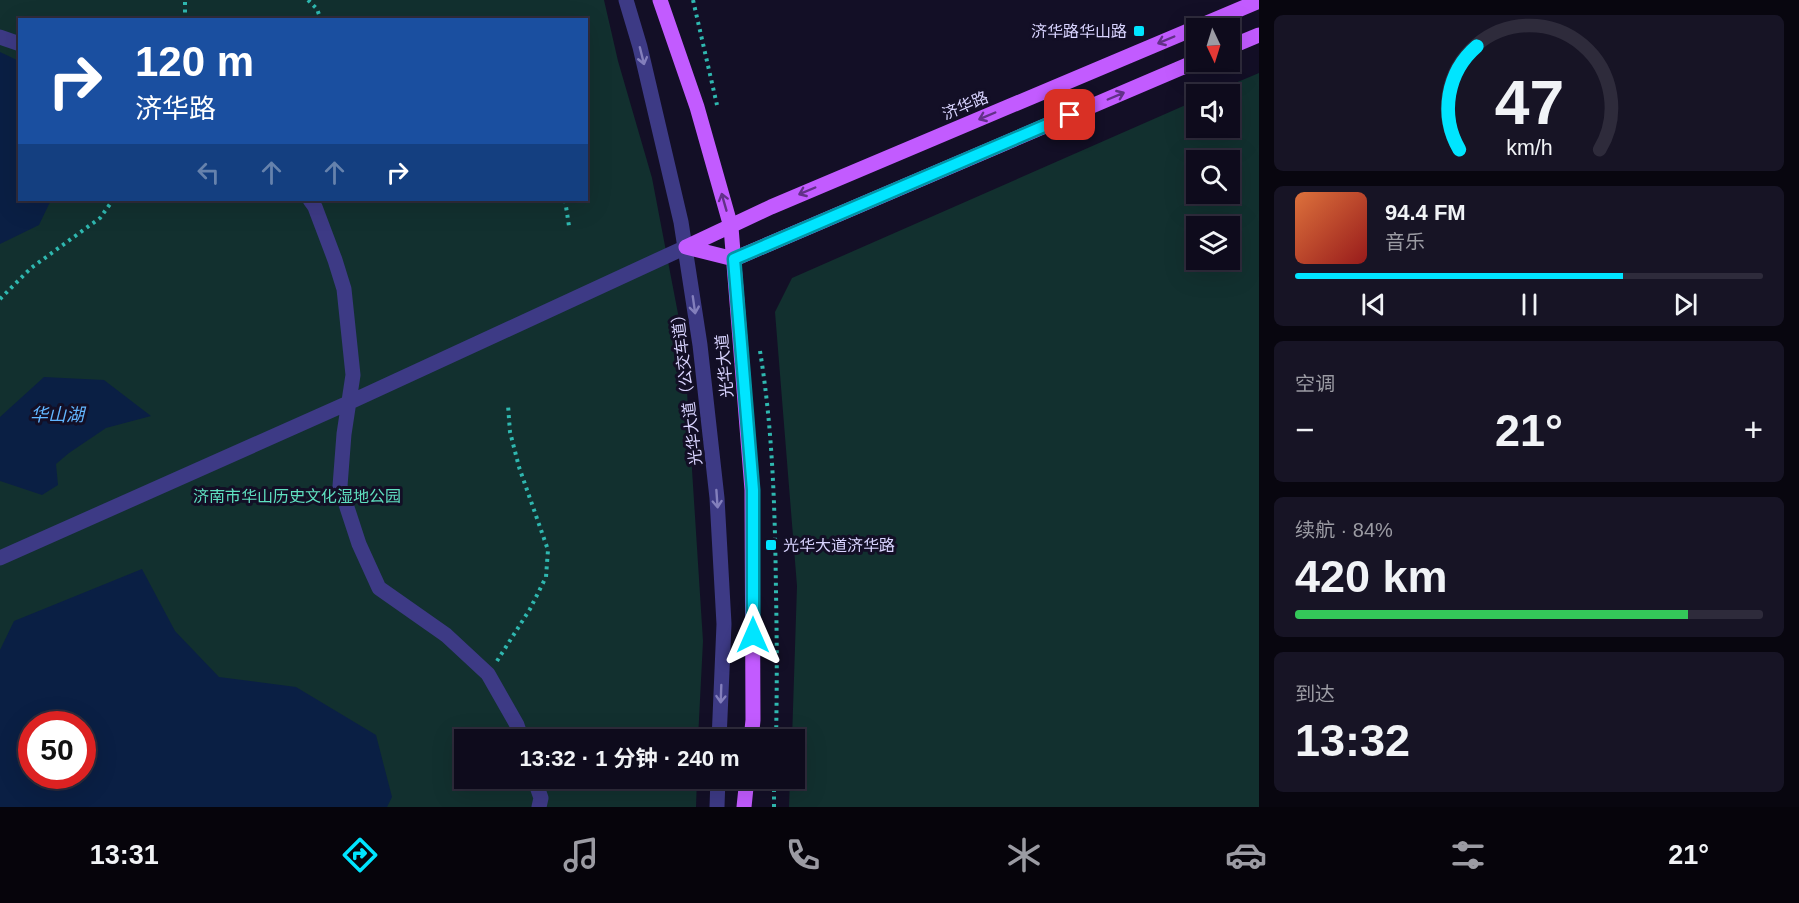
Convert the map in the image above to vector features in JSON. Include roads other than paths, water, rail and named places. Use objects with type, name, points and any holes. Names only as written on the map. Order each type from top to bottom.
[{"type":"main road","name":"光华大道","points":[[660,0],[697,107],[731,227],[753,490],[752,729]]},
{"type":"main road","name":"济华路","points":[[686,247],[771,207],[1259,1]]},
{"type":"main road","points":[[1240,43],[1259,35]]},
{"type":"main road","points":[[686,247],[734,259],[1186,66]]},
{"type":"main road","points":[[744,807],[746,789]]},
{"type":"lane","name":"光华大道（公交车道）","points":[[626,0],[640,47],[686,247],[700,345],[717,498],[724,624],[719,729]]},
{"type":"lane","points":[[0,37],[18,43]]},
{"type":"lane","points":[[311,201],[327,238],[344,289],[353,375],[340,486],[359,544],[379,588],[446,635],[488,674],[518,729]]},
{"type":"lane","points":[[0,558],[348,403],[686,247]]},
{"type":"lane","points":[[538,789],[541,798],[539,807]]},
{"type":"lane","points":[[717,807],[718,789]]},
{"type":"water","points":[[0,52],[18,61],[18,201],[51,201],[39,225],[0,244]]},
{"type":"water","name":"华山湖","points":[[44,377],[104,380],[151,416],[106,428],[69,453],[56,464],[58,485],[42,495],[0,481],[0,417]]},
{"type":"water","points":[[142,569],[175,631],[219,677],[296,687],[376,735],[392,797],[387,807],[0,807],[0,650],[14,621]]},
{"type":"place","name":"济华路华山路","points":[[1139,31]]},
{"type":"place","name":"光华大道济华路","points":[[771,545]]},
{"type":"park label","name":"济南市华山历史文化湿地公园","points":[[297,496]]}]
